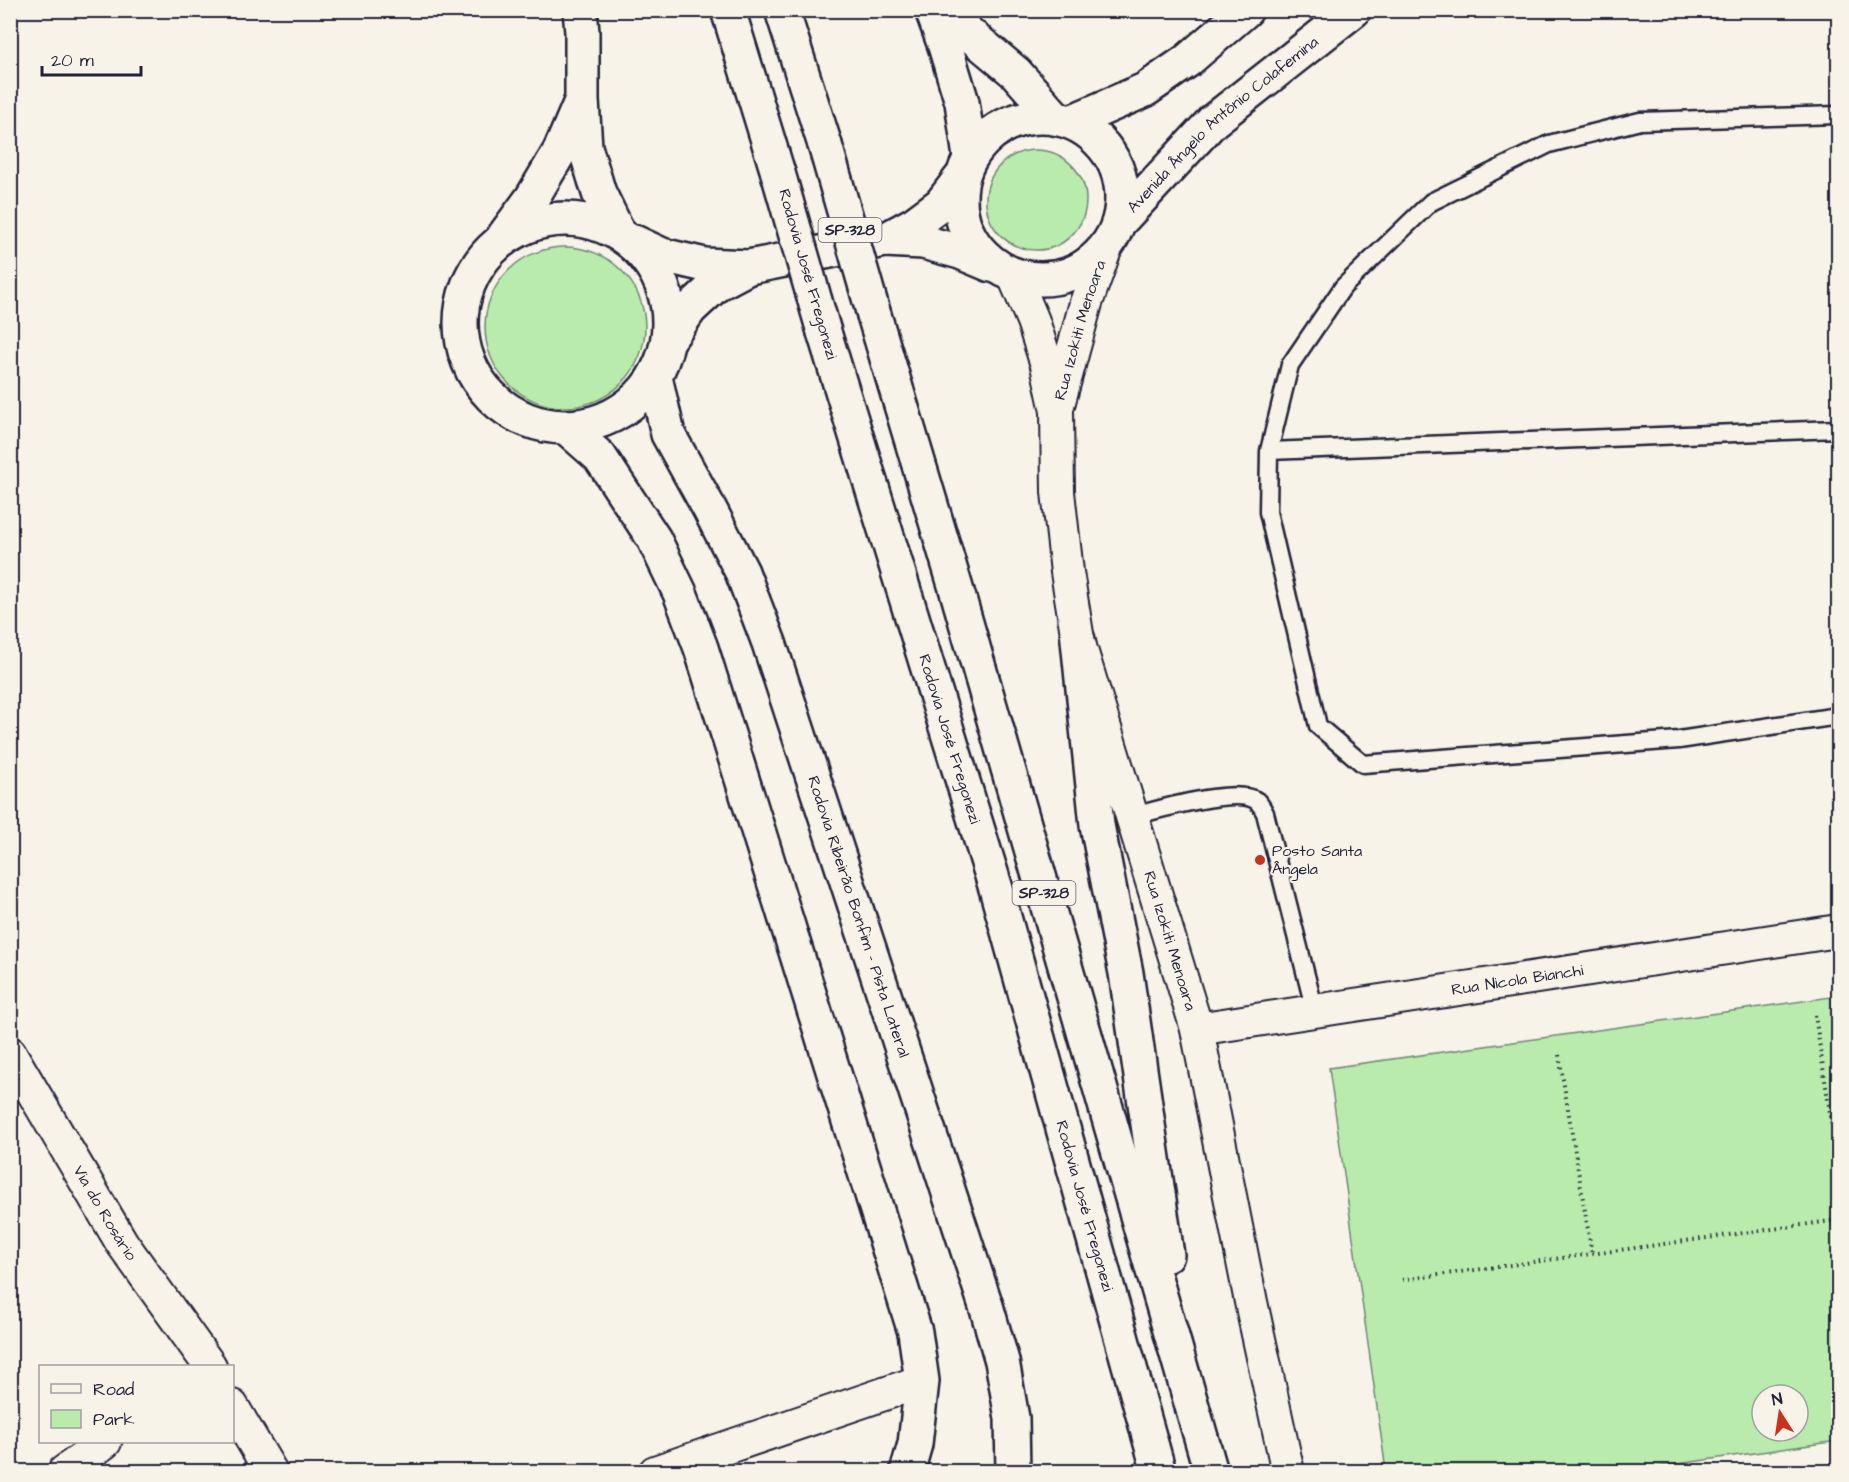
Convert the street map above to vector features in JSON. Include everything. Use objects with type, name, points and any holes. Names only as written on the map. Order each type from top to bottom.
[{"type":"main road","points":[[580,10],[585,147],[599,194],[623,236],[653,266],[668,301],[669,339]]},
{"type":"main road","name":"Rodovia José Fregonezi","points":[[728,10],[824,332],[997,892],[1159,1472]]},
{"type":"main road","name":"SP-328","points":[[782,10],[825,145],[958,595],[1211,1472]]},
{"type":"main road","points":[[932,10],[962,102],[965,168],[960,212],[972,244],[1005,272]]},
{"type":"main road","points":[[499,242],[537,222],[579,220],[623,236],[662,255],[705,266],[749,267],[885,240],[923,242],[960,252],[1005,272],[1047,280],[1080,271],[1105,250],[1121,220],[1123,191],[1115,161],[1096,137],[1063,120],[1016,73],[968,33],[945,10]]},
{"type":"main road","points":[[885,240],[914,224],[941,204],[992,132],[1023,119],[1063,120],[1145,90],[1187,61],[1246,10]]},
{"type":"main road","name":"Avenida Ângelo Antônio Colafemina","points":[[1121,220],[1213,121],[1354,10]]},
{"type":"main road","points":[[582,100],[560,151],[532,198],[471,275],[460,317],[466,360],[489,396],[525,420],[567,428],[602,421],[633,404],[656,377],[669,339],[690,309],[717,284],[749,267]]},
{"type":"main road","name":"Rodovia Ribeirão Bonfim - Pista Lateral","points":[[656,377],[668,434],[742,572],[769,643],[987,1309],[1002,1361],[1012,1418],[1013,1472]]},
{"type":"main road","points":[[567,428],[600,457],[654,539],[680,593],[701,648],[915,1332],[922,1381],[915,1444],[907,1472]]},
{"type":"main road","points":[[1078,640],[1097,825],[1126,973],[1185,1378]]},
{"type":"street","name":"Rua Izokiti Menoara","points":[[1057,411],[1086,303],[1105,250]]},
{"type":"street","name":"Rua Izokiti Menoara","points":[[1005,272],[1033,321],[1044,354],[1057,411],[1058,492],[1066,572],[1078,640],[1197,1029],[1251,1302],[1288,1472]]},
{"type":"street","name":"Rua Nicola Bianchi","points":[[1197,1029],[1839,931]]},
{"type":"street","name":"Via do Rosário","points":[[10,1053],[122,1243],[208,1365]]},
{"type":"street","points":[[655,1472],[922,1381]]},
{"type":"street","points":[[234,1409],[271,1472]]},
{"type":"street","points":[[64,1472],[104,1443]]},
{"type":"lane","points":[[1839,115],[1640,121],[1549,144],[1431,202],[1343,287],[1290,365],[1269,451],[1268,512],[1318,726],[1363,764],[1679,740],[1839,716]]},
{"type":"lane","points":[[1269,451],[1839,429]]},
{"type":"lane","points":[[1133,816],[1221,796],[1236,795],[1256,800],[1265,813],[1315,1011]]},
{"type":"path","points":[[1815,1015],[1839,1165]]},
{"type":"path","points":[[1559,1055],[1592,1254]]},
{"type":"path","points":[[1402,1280],[1839,1220]]},
{"type":"green space","points":[[1036,150],[1064,158],[1078,172],[1086,200],[1078,228],[1064,242],[1036,250],[1008,242],[994,228],[986,200],[994,172],[1008,158]]},
{"type":"green space","points":[[565,247],[595,253],[621,271],[639,297],[645,327],[639,357],[621,383],[595,401],[565,407],[535,401],[509,383],[491,357],[485,327],[491,297],[509,271],[535,253]]},
{"type":"green space","points":[[1838,996],[1838,1441],[1622,1472],[1386,1471],[1329,1068]]},
{"type":"place","name":"Posto Santa Ângela","points":[[1260,860]]}]
